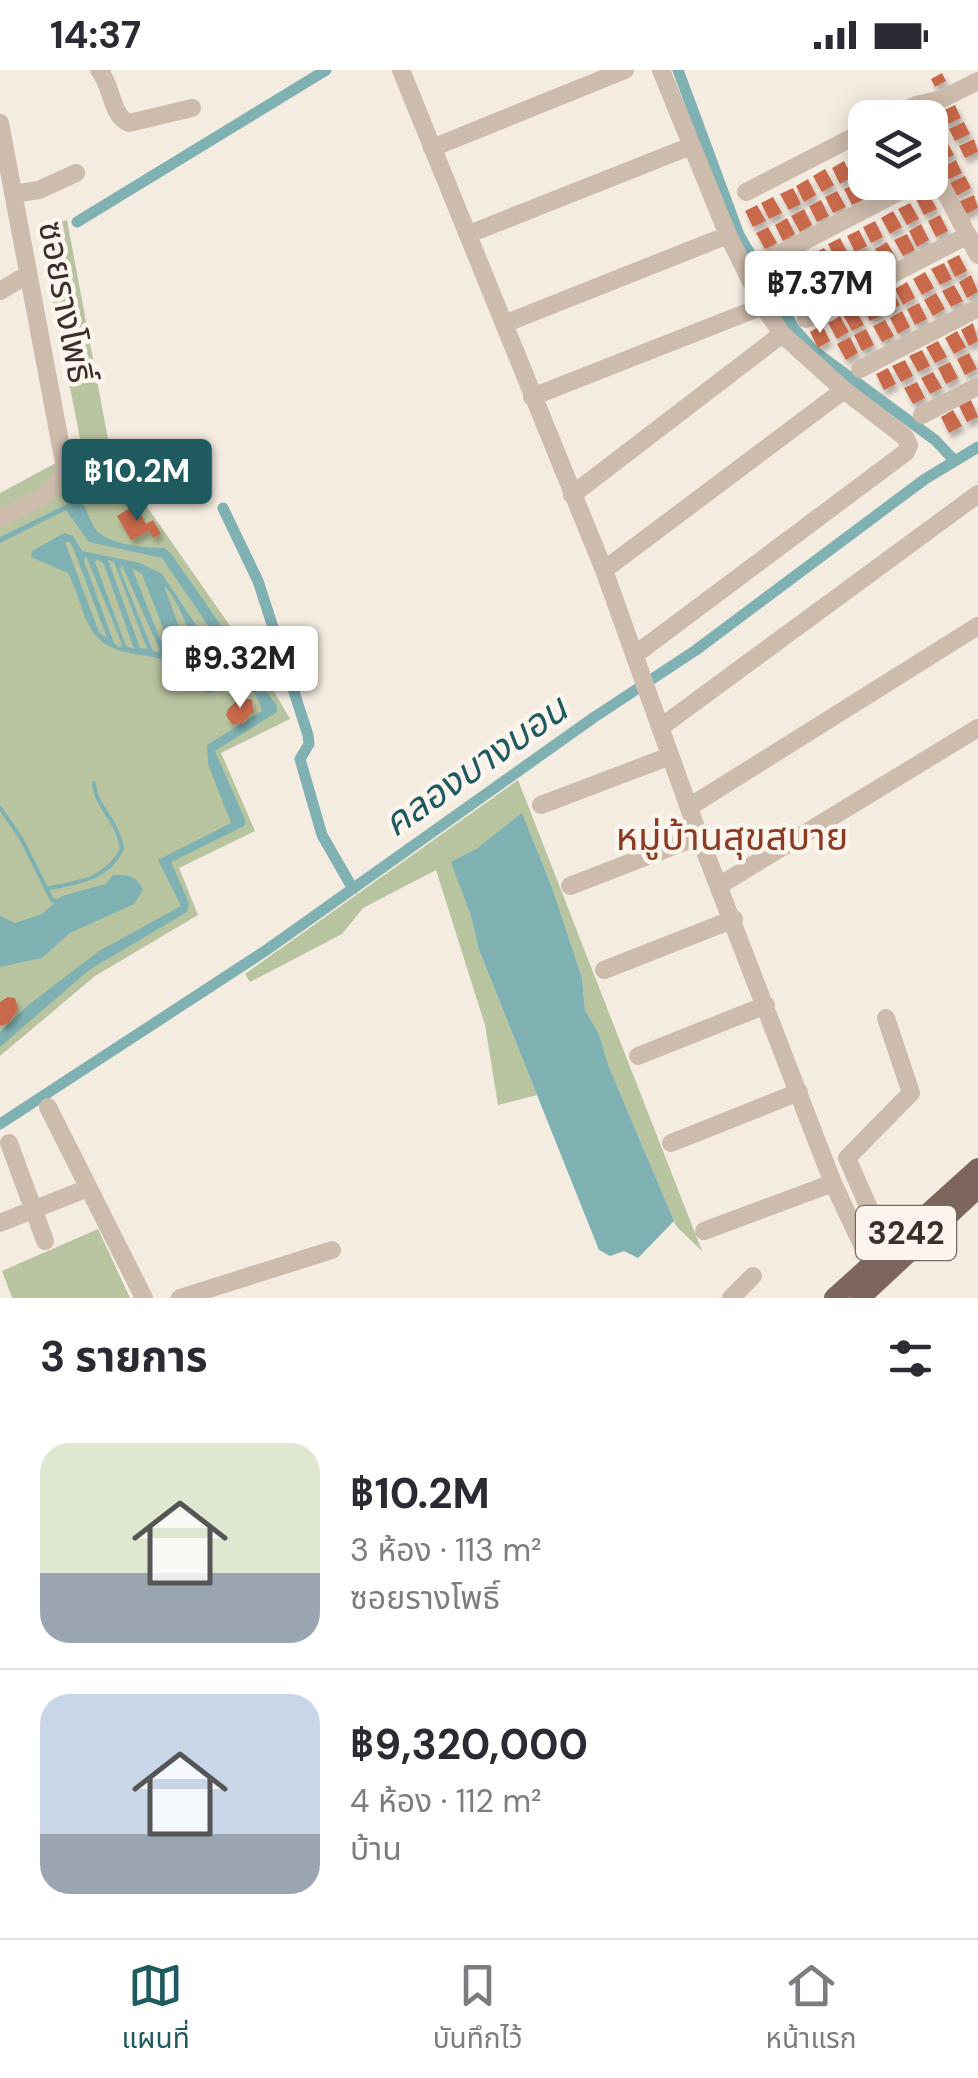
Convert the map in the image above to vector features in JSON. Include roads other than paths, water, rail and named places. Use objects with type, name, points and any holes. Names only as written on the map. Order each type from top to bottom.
[{"type":"main road","name":"3242","points":[[834,1298],[978,1168]]},
{"type":"main road","name":"3242","points":[[867,1295],[975,1200]]},
{"type":"street","points":[[99,70],[110,85],[121,121],[128,123],[192,108]]},
{"type":"street","points":[[401,70],[604,570],[689,807],[833,1183],[871,1264]]},
{"type":"street","points":[[432,148],[624,70]]},
{"type":"street","points":[[637,660],[906,452],[909,445],[782,334],[763,306],[728,235],[661,70]]},
{"type":"street","points":[[939,100],[973,83]]},
{"type":"street","name":"ซอยรางโพธิ์","points":[[0,123],[64,472],[52,491],[0,518]]},
{"type":"street","points":[[746,192],[848,140]]},
{"type":"street","points":[[469,234],[691,146]]},
{"type":"street","points":[[12,194],[39,190],[76,174]]},
{"type":"street","points":[[948,199],[978,254]]},
{"type":"street","points":[[768,260],[883,200]]},
{"type":"street","points":[[504,324],[728,235]]},
{"type":"street","points":[[806,319],[968,235]]},
{"type":"street","points":[[0,291],[27,276]]},
{"type":"street","points":[[532,397],[763,306]]},
{"type":"street","points":[[860,370],[978,308]]},
{"type":"street","points":[[572,495],[782,334]]},
{"type":"street","points":[[922,415],[978,386]]},
{"type":"street","points":[[604,570],[844,390]]},
{"type":"street","points":[[660,726],[978,494]]},
{"type":"street","points":[[689,807],[978,626]]},
{"type":"street","points":[[720,885],[978,728]]},
{"type":"street","points":[[541,805],[670,756]]},
{"type":"street","points":[[570,886],[700,836]]},
{"type":"street","points":[[604,970],[734,919]]},
{"type":"street","points":[[638,1056],[766,1005]]},
{"type":"street","points":[[886,1018],[911,1093],[847,1158],[887,1249]]},
{"type":"street","points":[[671,1143],[799,1092]]},
{"type":"street","points":[[48,1107],[144,1298]]},
{"type":"street","points":[[9,1144],[45,1241]]},
{"type":"street","points":[[704,1231],[833,1183]]},
{"type":"street","points":[[0,1223],[88,1188]]},
{"type":"street","points":[[180,1298],[332,1250]]},
{"type":"street","points":[[732,1298],[753,1276]]},
{"type":"water","points":[[78,499],[94,527],[107,538],[165,548],[172,555],[277,706],[277,712],[215,751],[246,822],[171,862],[189,903],[187,912],[89,970],[0,1047],[0,1032],[27,1006],[99,951],[181,906],[158,860],[231,823],[208,764],[207,745],[262,711],[258,699],[162,558],[89,542],[66,510],[0,543],[0,537]]},
{"type":"water","points":[[64,533],[73,536],[82,551],[140,563],[162,574],[232,679],[212,693],[203,692],[177,665],[105,644],[88,623],[68,573],[31,557],[32,551]],"holes":[[[65,542],[70,542],[74,550],[107,638],[99,632]],[[86,556],[122,644],[120,648],[114,643],[84,561]],[[97,559],[104,564],[134,649],[126,646],[95,562]],[[108,560],[114,562],[147,649],[140,648]],[[122,565],[160,651],[153,651],[120,570]],[[132,568],[142,574],[169,652],[165,652]],[[164,586],[188,628],[201,675],[194,668]],[[192,630],[226,676],[223,682],[213,683],[209,676]]]},
{"type":"water","points":[[522,813],[582,978],[585,1010],[599,1034],[609,1067],[674,1221],[638,1258],[624,1251],[610,1256],[599,1250],[479,950],[451,862],[476,849]]},
{"type":"water","points":[[113,875],[138,881],[143,890],[134,904],[70,933],[42,958],[0,967],[0,916],[15,923],[42,914],[62,896],[106,884]]},
{"type":"waterway","points":[[77,222],[326,70]]},
{"type":"waterway","points":[[678,70],[739,235],[794,328],[814,351],[935,440],[955,461]]},
{"type":"waterway","name":"คลองบางบอน","points":[[0,1124],[265,951],[593,718],[696,650],[925,479],[978,447]]},
{"type":"waterway","points":[[223,508],[258,581],[308,735],[309,744],[300,759],[322,835],[353,889]]},
{"type":"waterway","points":[[46,889],[99,874],[122,849],[94,783]]},
{"type":"waterway","points":[[0,808],[21,838],[52,900],[57,901]]},
{"type":"district","name":"หมู่บ้านสุขสบาย","points":[[732,837]]}]
